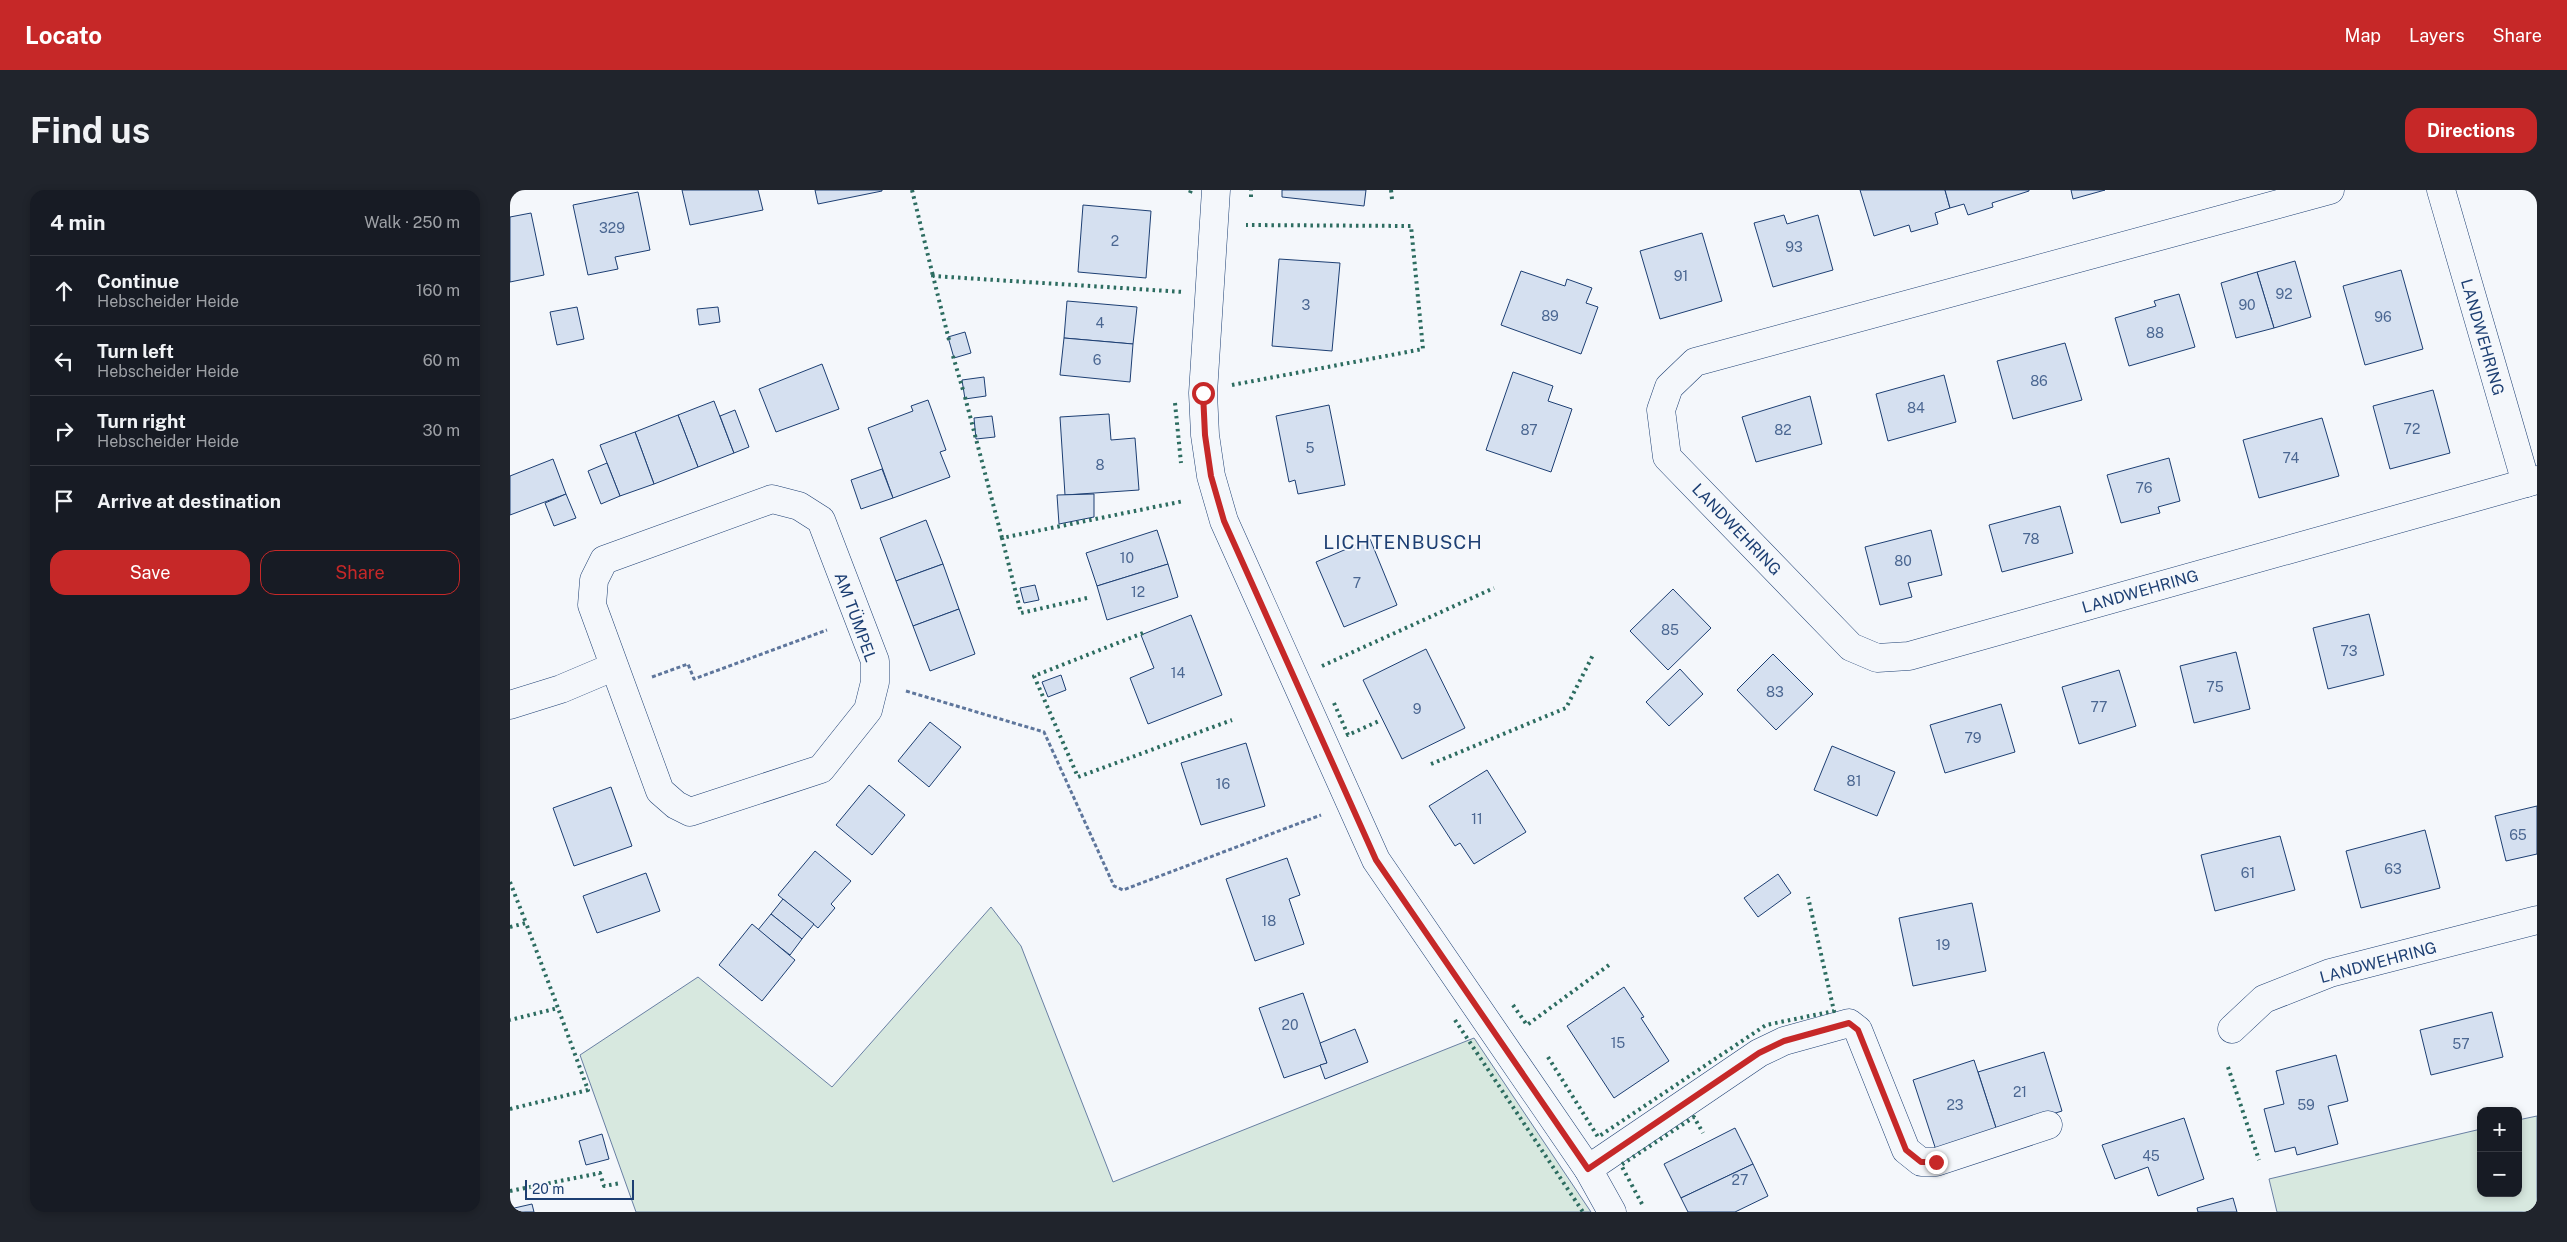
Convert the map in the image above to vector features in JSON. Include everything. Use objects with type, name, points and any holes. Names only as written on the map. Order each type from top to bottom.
[{"type":"street","points":[[1216,190],[1203,393],[1205,435],[1211,476],[1224,521],[1376,860],[1588,1169],[1612,1212]]},
{"type":"street","name":"LANDWEHRING","points":[[2330,190],[1695,362],[1669,387],[1661,410],[1667,457],[1851,647],[1877,658],[1909,656],[2532,482],[2441,190]]},
{"type":"street","name":"AM TÜMPEL","points":[[772,498],[800,506],[821,520],[858,618],[874,661],[875,682],[868,710],[821,769],[690,812],[676,805],[660,791],[617,678],[592,605],[594,580],[604,560],[772,498]]},
{"type":"street","points":[[510,704],[561,688],[617,678]]},
{"type":"street","name":"LANDWEHRING","points":[[2232,1029],[2264,999],[2330,973],[2537,920]]},
{"type":"street","points":[[1588,1169],[1759,1053],[1784,1041],[1849,1023],[1858,1030],[1906,1150],[1921,1162],[1936,1162],[2048,1125]]},
{"type":"path","points":[[617,678],[688,664],[694,679],[858,618]]},
{"type":"path","points":[[875,682],[1044,732],[1114,886],[1123,890],[1350,804]]},
{"type":"shaded area","points":[[991,907],[1021,946],[1113,1182],[1474,1038],[1591,1212],[636,1212],[580,1055],[698,977],[832,1087]]},
{"type":"shaded area","points":[[2537,1116],[2537,1212],[2277,1212],[2269,1179],[2477,1130],[2477,1197],[2522,1197],[2522,1119]]},
{"type":"building","points":[[682,190],[758,190],[763,210],[690,225]]},
{"type":"building","points":[[815,190],[882,190],[882,191],[818,204]]},
{"type":"building","points":[[1282,190],[1366,190],[1364,206],[1282,197]]},
{"type":"building","points":[[1860,190],[1945,190],[1950,208],[1935,213],[1938,224],[1911,232],[1909,225],[1874,236]]},
{"type":"building","points":[[1945,190],[2029,191],[1992,203],[1993,207],[1968,215],[1964,204],[1950,208]]},
{"type":"building","points":[[2071,190],[2105,190],[2073,199]]},
{"type":"building","points":[[638,192],[650,250],[615,257],[618,269],[588,275],[573,205]]},
{"type":"building","points":[[1083,205],[1151,211],[1146,278],[1078,272]]},
{"type":"building","points":[[531,213],[544,275],[510,282],[510,217]]},
{"type":"building","points":[[1784,215],[1787,224],[1818,215],[1833,270],[1773,287],[1754,223]]},
{"type":"building","points":[[1702,233],[1722,301],[1660,319],[1640,251]]},
{"type":"building","points":[[1279,259],[1340,263],[1332,351],[1272,346]]},
{"type":"building","points":[[2295,261],[2311,317],[2274,328],[2257,272]]},
{"type":"building","points":[[2401,270],[2423,349],[2365,365],[2343,286]]},
{"type":"building","points":[[1521,271],[1565,286],[1567,279],[1592,288],[1586,303],[1598,307],[1581,354],[1501,325]]},
{"type":"building","points":[[2257,272],[2274,328],[2236,338],[2221,283]]},
{"type":"building","points":[[2179,294],[2195,347],[2129,366],[2115,318],[2156,306],[2154,301]]},
{"type":"building","points":[[1067,301],[1137,307],[1133,344],[1064,338]]},
{"type":"building","points":[[577,307],[584,339],[557,345],[550,312]]},
{"type":"building","points":[[718,307],[720,322],[699,325],[697,309]]},
{"type":"building","points":[[965,332],[971,353],[954,358],[948,337]]},
{"type":"building","points":[[1064,338],[1133,344],[1130,382],[1060,375]]},
{"type":"building","points":[[2065,343],[2082,400],[2013,419],[1997,361]]},
{"type":"building","points":[[822,364],[839,409],[776,432],[759,389]]},
{"type":"building","points":[[1513,372],[1553,386],[1548,401],[1572,409],[1551,472],[1486,450]]},
{"type":"building","points":[[1944,375],[1956,422],[1888,441],[1876,394]]},
{"type":"building","points":[[984,377],[986,396],[965,399],[962,380]]},
{"type":"building","points":[[2433,390],[2450,453],[2390,469],[2373,406]]},
{"type":"building","points":[[1810,396],[1822,444],[1756,462],[1742,417]]},
{"type":"building","points":[[928,400],[946,450],[940,452],[950,477],[893,498],[868,428],[913,411],[911,406]]},
{"type":"building","points":[[714,401],[734,453],[698,467],[678,415]]},
{"type":"building","points":[[1329,405],[1345,485],[1298,494],[1295,480],[1289,482],[1276,416]]},
{"type":"building","points":[[735,410],[749,447],[734,453],[720,416]]},
{"type":"building","points":[[1109,414],[1111,440],[1135,438],[1139,490],[1065,495],[1060,417]]},
{"type":"building","points":[[678,415],[698,467],[654,484],[635,432]]},
{"type":"building","points":[[992,416],[995,437],[976,439],[974,418]]},
{"type":"building","points":[[2322,418],[2339,476],[2259,498],[2243,440]]},
{"type":"building","points":[[635,432],[654,484],[620,496],[600,445]]},
{"type":"building","points":[[2169,458],[2180,501],[2158,507],[2160,513],[2121,523],[2107,475]]},
{"type":"building","points":[[553,459],[566,494],[510,515],[510,476]]},
{"type":"building","points":[[607,463],[620,496],[601,504],[588,471]]},
{"type":"building","points":[[882,469],[893,498],[861,509],[851,480]]},
{"type":"building","points":[[566,494],[576,518],[554,526],[545,503]]},
{"type":"building","points":[[1094,494],[1094,517],[1059,524],[1057,495]]},
{"type":"building","points":[[2060,506],[2073,553],[2002,572],[1989,525]]},
{"type":"building","points":[[926,520],[943,564],[896,581],[880,538]]},
{"type":"building","points":[[1157,530],[1168,564],[1097,586],[1086,553]]},
{"type":"building","points":[[1931,530],[1942,575],[1908,583],[1912,597],[1880,605],[1865,547]]},
{"type":"building","points":[[1370,539],[1397,605],[1344,627],[1316,562]]},
{"type":"building","points":[[943,564],[959,609],[913,626],[896,581]]},
{"type":"building","points":[[1168,564],[1178,597],[1107,620],[1097,586]]},
{"type":"building","points":[[1035,585],[1039,600],[1024,603],[1020,588]]},
{"type":"building","points":[[1673,589],[1711,628],[1668,670],[1630,631]]},
{"type":"building","points":[[959,609],[975,654],[930,671],[913,626]]},
{"type":"building","points":[[2369,614],[2384,675],[2328,689],[2313,628]]},
{"type":"building","points":[[1191,615],[1222,695],[1148,724],[1130,678],[1154,668],[1141,635]]},
{"type":"building","points":[[1426,649],[1465,728],[1402,759],[1363,680]]},
{"type":"building","points":[[2236,652],[2250,709],[2194,723],[2180,666]]},
{"type":"building","points":[[1773,654],[1813,694],[1776,730],[1737,690]]},
{"type":"building","points":[[1680,669],[1703,694],[1669,726],[1646,702]]},
{"type":"building","points":[[2119,670],[2136,726],[2079,744],[2062,687]]},
{"type":"building","points":[[1061,675],[1066,690],[1048,697],[1042,682]]},
{"type":"building","points":[[2001,704],[2015,752],[1945,773],[1930,725]]},
{"type":"building","points":[[930,722],[961,747],[929,787],[898,761]]},
{"type":"building","points":[[1246,743],[1265,806],[1201,825],[1181,763]]},
{"type":"building","points":[[1832,746],[1895,772],[1877,816],[1814,790]]},
{"type":"building","points":[[1487,770],[1526,832],[1474,864],[1460,843],[1455,846],[1429,806]]},
{"type":"building","points":[[869,785],[905,815],[872,855],[836,825]]},
{"type":"building","points":[[611,787],[632,846],[574,866],[553,808]]},
{"type":"building","points":[[2537,806],[2537,854],[2506,861],[2495,816]]},
{"type":"building","points":[[2425,830],[2440,888],[2361,908],[2346,851]]},
{"type":"building","points":[[2280,836],[2295,890],[2215,911],[2201,855]]},
{"type":"building","points":[[815,851],[851,881],[831,904],[835,908],[818,928],[778,895]]},
{"type":"building","points":[[1287,858],[1300,895],[1289,899],[1304,944],[1255,961],[1226,879]]},
{"type":"building","points":[[646,873],[660,911],[597,933],[583,896]]},
{"type":"building","points":[[1778,874],[1791,893],[1758,917],[1744,898]]},
{"type":"building","points":[[783,899],[814,924],[802,939],[771,914]]},
{"type":"building","points":[[1972,903],[1986,971],[1913,986],[1899,918]]},
{"type":"building","points":[[771,914],[802,939],[790,955],[758,930]]},
{"type":"building","points":[[752,924],[795,960],[762,1001],[719,965]]},
{"type":"building","points":[[1624,987],[1644,1017],[1641,1018],[1669,1061],[1614,1098],[1567,1026]]},
{"type":"building","points":[[1303,993],[1327,1063],[1284,1078],[1259,1008]]},
{"type":"building","points":[[2492,1012],[2503,1057],[2431,1075],[2420,1030]]},
{"type":"building","points":[[1355,1029],[1368,1062],[1325,1079],[1320,1065],[1327,1063],[1320,1043]]},
{"type":"building","points":[[2044,1052],[2062,1111],[1997,1131],[1978,1072]]},
{"type":"building","points":[[2336,1055],[2348,1101],[2328,1106],[2338,1144],[2297,1155],[2295,1147],[2275,1152],[2264,1109],[2284,1104],[2276,1071]]},
{"type":"building","points":[[1974,1060],[1997,1131],[1936,1150],[1913,1080]]},
{"type":"building","points":[[2184,1118],[2204,1179],[2158,1196],[2148,1167],[2115,1179],[2102,1145]]},
{"type":"building","points":[[1735,1128],[1753,1164],[1681,1198],[1664,1164]]},
{"type":"building","points":[[602,1134],[609,1159],[586,1165],[579,1141]]},
{"type":"building","points":[[1753,1164],[1768,1196],[1735,1212],[1688,1212],[1681,1198]]},
{"type":"building","points":[[2233,1198],[2237,1212],[2198,1212],[2197,1208]]},
{"type":"building","points":[[532,1204],[534,1212],[510,1212],[510,1209]]},
{"type":"hedge","points":[[912,190],[933,276]]},
{"type":"hedge","points":[[1251,190],[1251,197]]},
{"type":"hedge","points":[[1391,190],[1392,199]]},
{"type":"hedge","points":[[1232,385],[1423,349],[1411,226],[1246,225]]},
{"type":"hedge","points":[[949,340],[933,276],[1184,292]]},
{"type":"hedge","points":[[953,356],[963,390]]},
{"type":"hedge","points":[[965,397],[1002,538]]},
{"type":"hedge","points":[[1175,403],[1181,463]]},
{"type":"hedge","points":[[1087,598],[1021,613],[1002,538],[1184,501]]},
{"type":"hedge","points":[[1322,666],[1494,588]]},
{"type":"hedge","points":[[1143,633],[1034,676],[1078,777],[1232,720]]},
{"type":"hedge","points":[[1431,764],[1566,708],[1594,653]]},
{"type":"hedge","points":[[1334,703],[1348,735],[1379,721]]},
{"type":"hedge","points":[[510,882],[526,923]]},
{"type":"hedge","points":[[1548,1057],[1598,1137],[1766,1025],[1834,1011],[1808,897]]},
{"type":"hedge","points":[[510,927],[526,923],[558,1008],[510,1020]]},
{"type":"hedge","points":[[1513,1005],[1527,1025],[1609,965]]},
{"type":"hedge","points":[[510,1109],[588,1090],[558,1008]]},
{"type":"hedge","points":[[1455,1020],[1583,1212]]},
{"type":"hedge","points":[[2228,1067],[2259,1160]]},
{"type":"hedge","points":[[1642,1204],[1621,1165],[1694,1117],[1703,1133]]},
{"type":"hedge","points":[[510,1191],[600,1173],[604,1186],[621,1183]]},
{"type":"district","name":"LICHTENBUSCH","points":[[1403,542]]},
{"type":"route","points":[[1203,393],[1205,435],[1211,476],[1224,521],[1376,860],[1588,1169],[1759,1053],[1784,1041],[1849,1023],[1858,1030],[1906,1150],[1921,1162],[1936,1162]]}]
